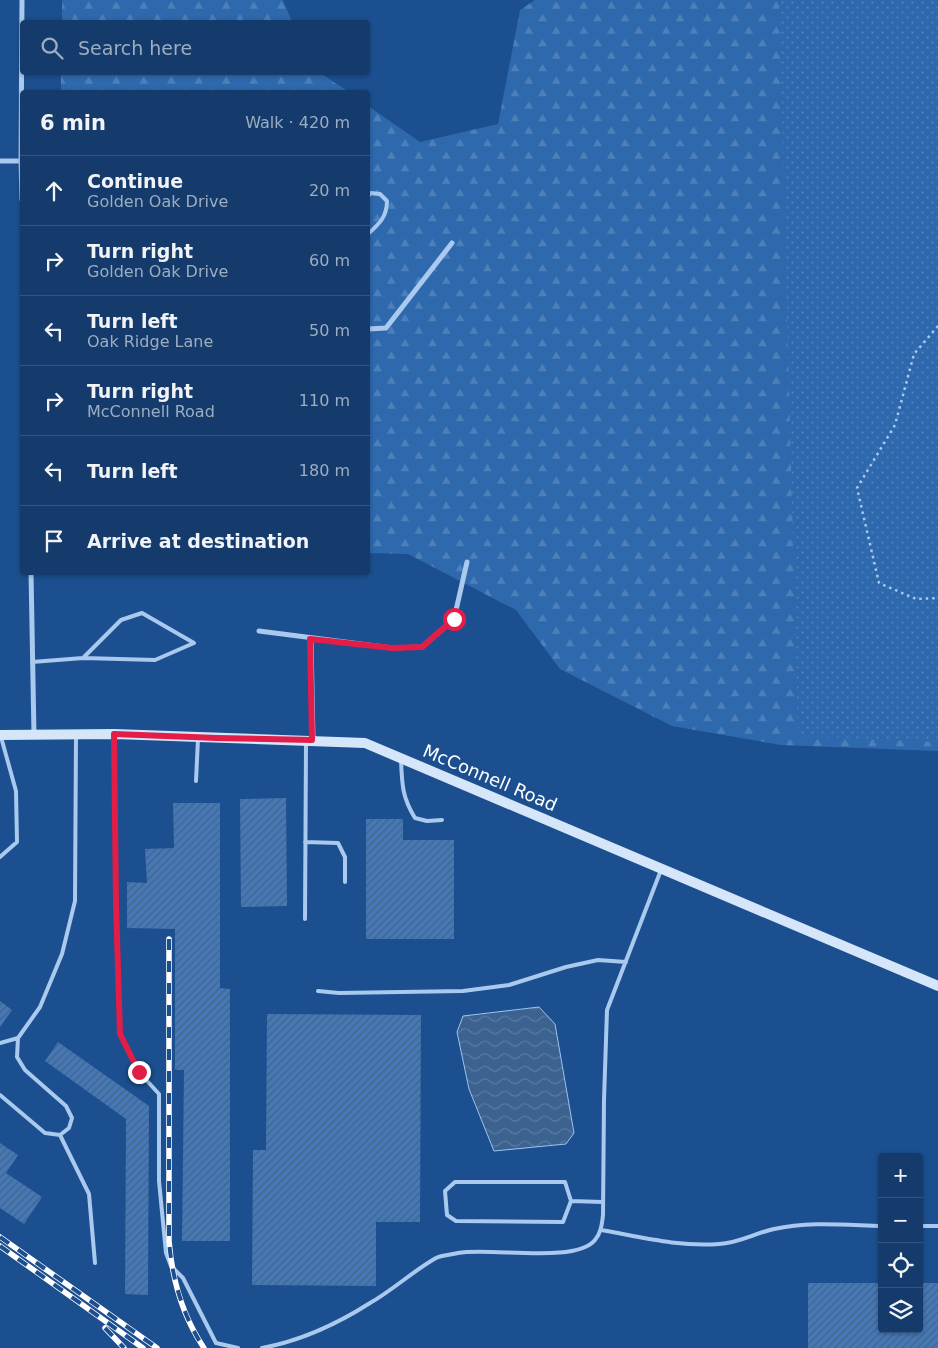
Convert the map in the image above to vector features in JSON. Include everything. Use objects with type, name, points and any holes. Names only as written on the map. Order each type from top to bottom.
[{"type":"street","points":[[22,0],[22,20]]},
{"type":"street","points":[[21,90],[22,75]]},
{"type":"street","points":[[0,161],[20,161]]},
{"type":"street","points":[[370,329],[386,328],[452,243]]},
{"type":"street","points":[[259,631],[392,648],[422,647],[454,619],[466,562]]},
{"type":"street","points":[[31,575],[34,735]]},
{"type":"street","points":[[309,740],[310,639]]},
{"type":"street","name":"McConnell Road","points":[[0,735],[114,734],[366,743],[938,986]]},
{"type":"lane","points":[[370,194],[380,194],[387,201],[387,210],[382,220],[370,232]]},
{"type":"lane","points":[[32,662],[84,658],[155,660],[194,643],[142,612],[120,620],[84,658]]},
{"type":"lane","points":[[0,1095],[45,1133],[60,1135],[69,1128],[72,1118],[66,1106],[25,1070],[17,1057],[18,1038],[40,1007],[62,954],[75,901],[76,734]]},
{"type":"lane","points":[[114,734],[120,1034],[139,1072],[160,1094],[159,1181],[166,1254],[171,1266],[183,1278],[216,1343],[238,1348]]},
{"type":"lane","points":[[0,735],[16,791],[18,830],[16,842],[0,858]]},
{"type":"lane","points":[[196,781],[198,738]]},
{"type":"lane","points":[[305,919],[305,842],[309,740]]},
{"type":"lane","points":[[401,758],[402,789],[407,805],[415,818],[427,821],[442,820]]},
{"type":"lane","points":[[305,842],[338,843],[345,857],[345,882]]},
{"type":"lane","points":[[262,1348],[285,1344],[334,1323],[370,1303],[437,1257],[461,1252],[554,1253],[584,1248],[595,1241],[601,1230],[603,1202],[607,1010],[662,868]]},
{"type":"lane","points":[[318,991],[463,991],[509,985],[566,967],[598,960],[626,962]]},
{"type":"lane","points":[[0,1043],[18,1038]]},
{"type":"lane","points":[[60,1135],[89,1194],[95,1264]]},
{"type":"lane","points":[[455,1182],[565,1182],[571,1202],[563,1222],[456,1221],[447,1215],[445,1191],[455,1182]]},
{"type":"lane","points":[[571,1202],[603,1202]]},
{"type":"lane","points":[[601,1230],[672,1243],[700,1245],[732,1243],[773,1229],[793,1226],[878,1226]]},
{"type":"lane","points":[[923,1226],[938,1226]]},
{"type":"path","points":[[938,326],[914,354],[896,425],[856,488],[879,583],[916,599],[938,598]]},
{"type":"green space","points":[[62,0],[283,0],[291,20],[62,20]]},
{"type":"green space","points":[[535,0],[938,0],[938,751],[781,745],[672,726],[560,669],[516,610],[408,554],[370,553],[370,107],[420,142],[498,124],[520,10]]},
{"type":"green space","points":[[779,0],[938,0],[938,742],[798,736]]},
{"type":"green space","points":[[61,75],[323,75],[346,90],[61,90]]},
{"type":"water","points":[[539,1007],[555,1024],[574,1133],[566,1144],[494,1151],[469,1089],[457,1032],[463,1016]]},
{"type":"building","points":[[286,798],[287,906],[241,907],[240,799]]},
{"type":"building","points":[[173,803],[220,803],[220,988],[230,989],[230,1241],[182,1241],[184,1070],[175,1070],[175,929],[127,928],[127,882],[147,883],[145,849],[174,848]]},
{"type":"building","points":[[366,819],[403,819],[403,840],[454,840],[454,939],[366,939]]},
{"type":"building","points":[[0,1001],[12,1010],[0,1027]]},
{"type":"building","points":[[267,1014],[421,1015],[420,1222],[376,1222],[376,1286],[252,1285],[253,1150],[266,1150]]},
{"type":"building","points":[[58,1042],[149,1106],[148,1295],[125,1294],[126,1119],[45,1061]]},
{"type":"building","points":[[0,1143],[18,1155],[6,1173],[42,1197],[24,1224],[0,1208]]},
{"type":"building","points":[[808,1283],[878,1283],[878,1333],[923,1333],[923,1283],[938,1283],[938,1348],[808,1348]]},
{"type":"railway","points":[[169,939],[169,1241],[176,1283],[184,1310],[204,1348]]},
{"type":"railway","points":[[0,1237],[157,1348]]},
{"type":"railway","points":[[0,1246],[143,1348]]},
{"type":"railway","points":[[105,1328],[124,1348]]},
{"type":"route","points":[[139,1072],[120,1034],[114,734],[312,740],[310,639],[392,648],[422,647],[454,619]]}]
